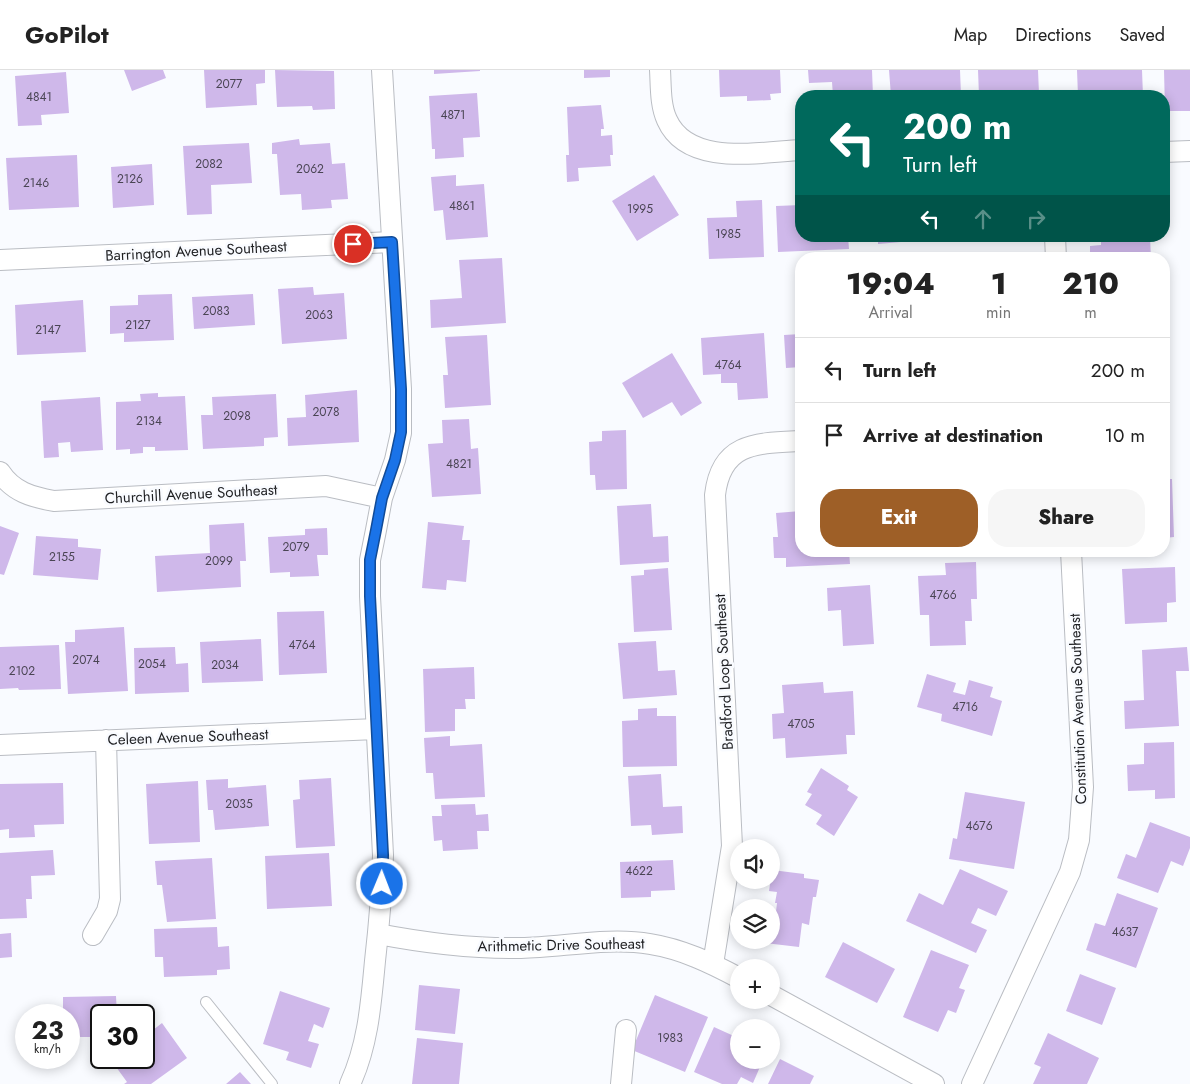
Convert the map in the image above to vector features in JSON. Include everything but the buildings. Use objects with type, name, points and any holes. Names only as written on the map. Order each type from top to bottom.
[{"type":"street","points":[[350,1084],[360,1062],[368,1027],[378,934],[383,855],[370,596],[370,560],[382,498],[395,460],[401,432],[401,389],[382,70]]},
{"type":"street","points":[[660,70],[662,98],[667,120],[677,134],[690,145],[710,152],[795,150]]},
{"type":"street","points":[[1170,152],[1190,151]]},
{"type":"street","name":"Barrington Avenue Southeast","points":[[0,260],[392,242]]},
{"type":"street","name":"Bradford Loop Southeast","points":[[713,964],[732,846],[715,495],[717,477],[726,461],[740,450],[759,443],[795,442]]},
{"type":"street","name":"Churchill Avenue Southeast","points":[[2,476],[18,491],[33,497],[54,501],[326,486],[382,498]]},
{"type":"street","name":"Constitution Avenue Southeast","points":[[972,1084],[1070,872],[1079,840],[1083,787],[1071,557]]},
{"type":"street","name":"Celeen Avenue Southeast","points":[[0,745],[376,728]]},
{"type":"street","points":[[93,935],[107,911],[110,899],[106,740]]},
{"type":"street","name":"Arithmetic Drive Southeast","points":[[378,934],[416,941],[488,948],[626,942],[649,944],[677,950],[713,964],[730,973]]},
{"type":"street","points":[[780,1000],[934,1084]]},
{"type":"street","points":[[620,1084],[626,1030]]},
{"type":"lane","points":[[206,1002],[272,1084]]},
{"type":"route","points":[[353,244],[392,242],[401,389],[401,432],[395,460],[382,498],[370,560],[370,596],[383,855],[382,884]]}]
